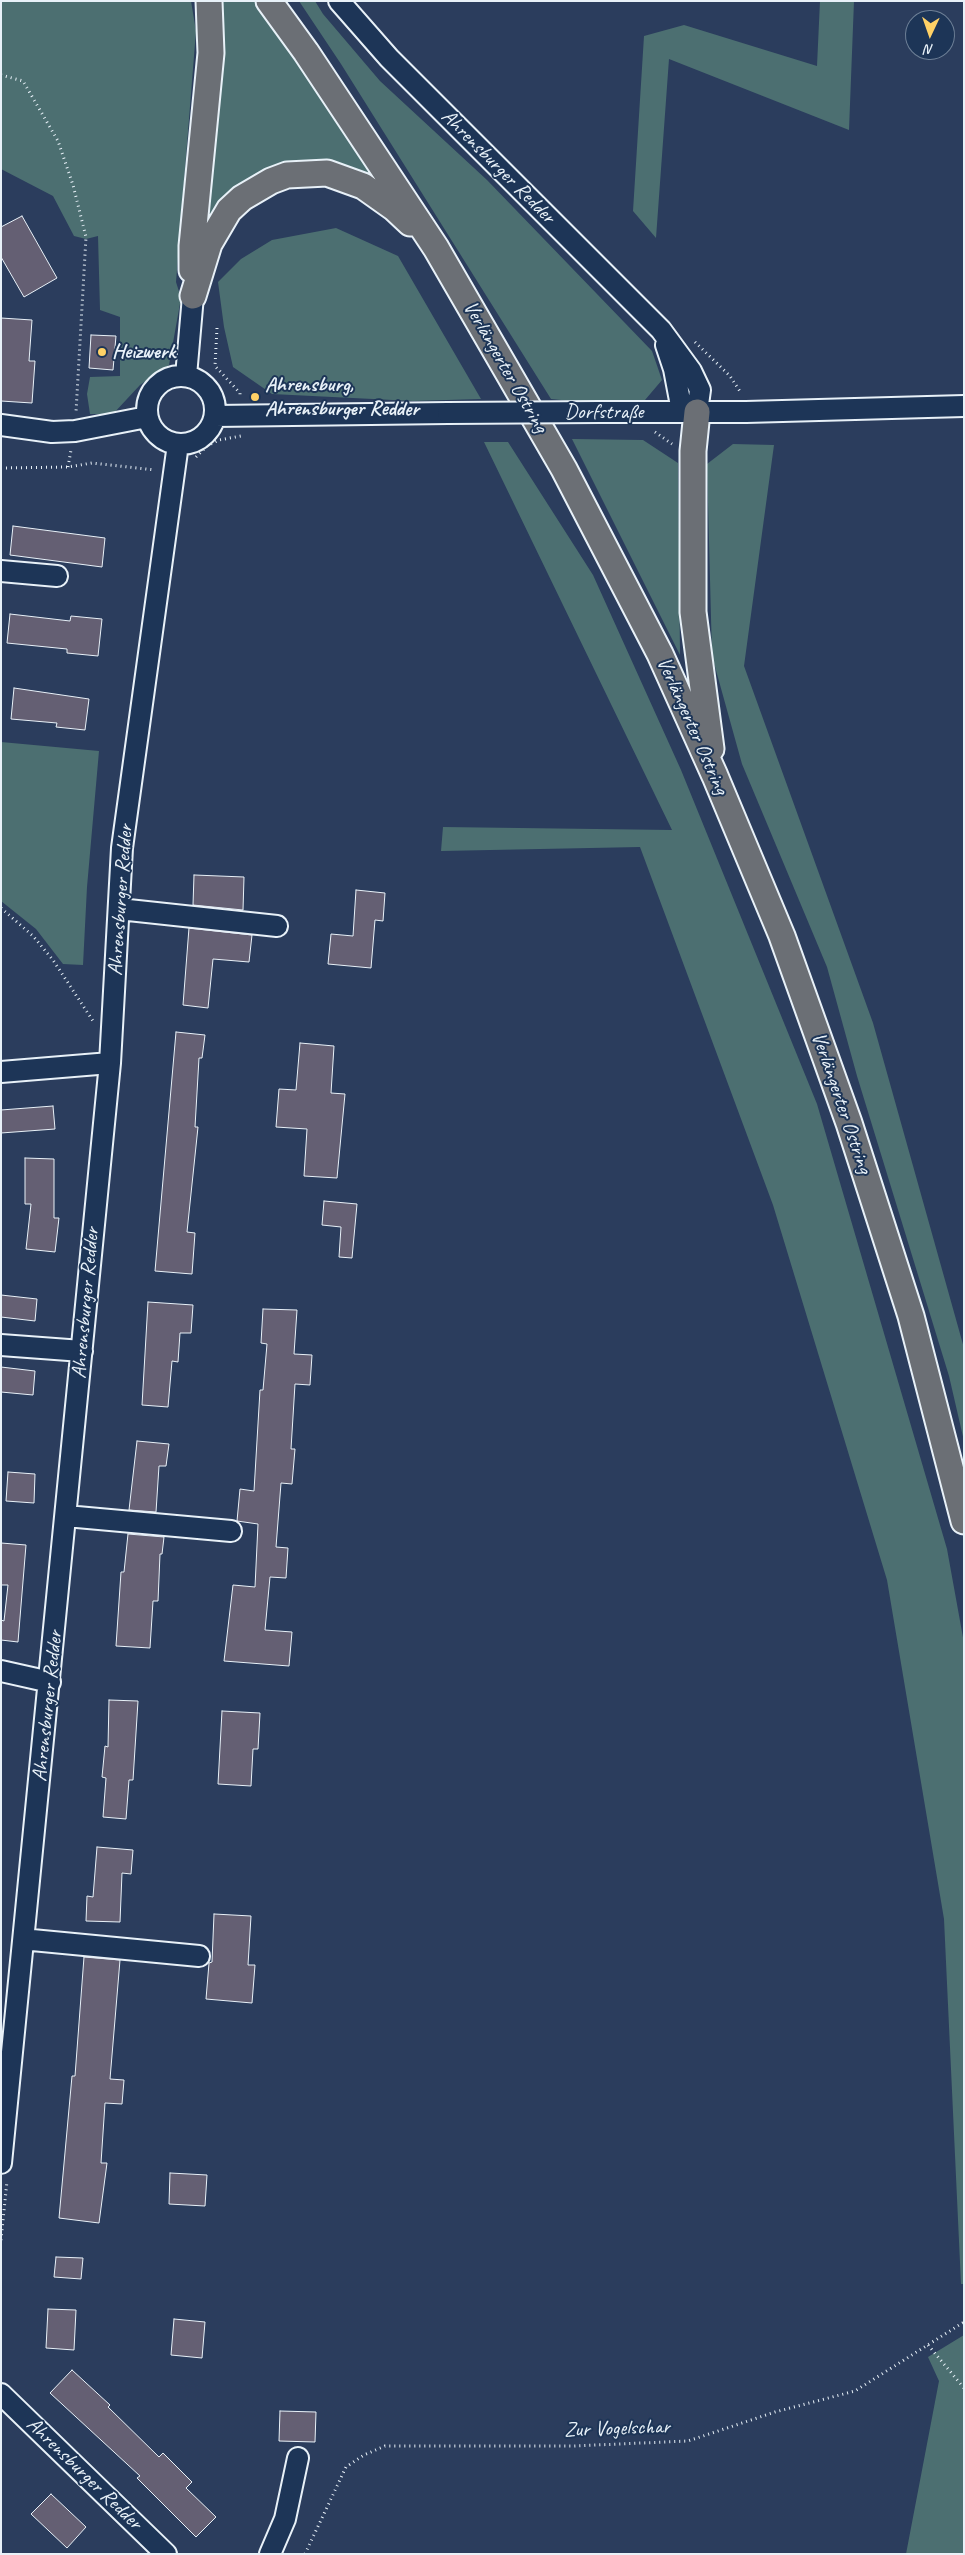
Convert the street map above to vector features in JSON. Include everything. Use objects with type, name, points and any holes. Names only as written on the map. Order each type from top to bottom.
[{"type":"main road","points":[[193,296],[192,246],[211,52],[209,1]]},
{"type":"main road","name":"Verlängerter Ostring","points":[[269,1],[306,52],[436,248],[564,469],[600,535],[660,654],[715,776],[782,936],[849,1123],[911,1316],[964,1521]]},
{"type":"main road","points":[[193,296],[209,244],[229,210],[242,198],[264,185],[288,175],[327,173],[363,186],[394,208],[436,248]]},
{"type":"main road","points":[[689,412],[693,451],[693,612],[715,776]]},
{"type":"street","name":"Ahrensburger Redder","points":[[340,1],[389,58],[661,330],[691,371],[700,390],[689,412]]},
{"type":"street","points":[[186,376],[193,296]]},
{"type":"street","points":[[186,376],[199,380],[209,390],[214,402],[215,416],[206,434],[198,440],[178,444],[158,436],[147,417],[146,406],[155,386],[164,379],[186,376]]},
{"type":"street","name":"Dorfstraße","points":[[215,416],[689,412],[964,406]]},
{"type":"street","points":[[1,425],[52,432],[74,432],[147,417]]},
{"type":"street","name":"Ahrensburger Redder","points":[[1,2163],[110,1063],[122,848],[178,444]]},
{"type":"street","points":[[1,572],[57,576]]},
{"type":"street","points":[[120,909],[277,926]]},
{"type":"street","points":[[1,1072],[110,1063]]},
{"type":"street","points":[[1,1345],[82,1351]]},
{"type":"street","points":[[66,1516],[231,1530]]},
{"type":"street","points":[[1,1671],[50,1682]]},
{"type":"street","points":[[24,1943],[32,1940],[199,1956]]},
{"type":"street","name":"Ahrensburger Redder","points":[[1,2394],[166,2554]]},
{"type":"street","points":[[270,2554],[285,2519],[298,2458]]},
{"type":"path","points":[[1,75],[23,81],[58,141],[74,185],[86,237],[74,432]]},
{"type":"path","points":[[217,328],[215,366],[240,393],[240,436]]},
{"type":"path","points":[[1,468],[68,467],[92,464],[192,473],[195,460],[207,446],[219,440],[249,435]]},
{"type":"path","points":[[1,908],[33,936],[48,954],[99,1029]]},
{"type":"path","name":"Zur Vogelschar","points":[[305,2554],[346,2467],[364,2455],[385,2446],[573,2446],[688,2441],[775,2412],[855,2391],[964,2322]]},
{"type":"path","points":[[928,2344],[964,2388]]},
{"type":"green space","points":[[1,1],[191,1],[196,31],[176,282],[181,298],[169,365],[140,385],[113,414],[90,414],[87,394],[90,377],[120,376],[120,317],[100,310],[98,236],[86,239],[74,236],[53,196],[1,169]]},
{"type":"green space","points":[[216,1],[254,1],[389,194],[309,163],[204,233]]},
{"type":"green space","points":[[299,1],[315,1],[323,14],[380,81],[487,180],[652,351],[662,380],[645,400],[590,403],[551,399],[341,64]]},
{"type":"green space","points":[[820,1],[854,1],[849,130],[669,59],[656,238],[633,211],[644,36],[684,25],[817,66]]},
{"type":"green space","points":[[336,228],[398,256],[481,399],[413,401],[272,394],[233,367],[224,327],[218,282],[241,259],[272,240]]},
{"type":"green space","points":[[572,439],[643,440],[678,463],[680,655]]},
{"type":"green space","points":[[484,442],[508,442],[593,575],[681,770],[817,1104],[947,1549],[964,1643],[964,2284],[961,2284],[944,1919],[887,1580],[773,1205],[640,847],[441,851],[443,827],[672,830]]},
{"type":"green space","points":[[733,444],[774,445],[744,666],[873,1023],[964,1348],[964,1441],[949,1376],[857,1076],[827,967],[742,764],[712,656],[707,464]]},
{"type":"green space","points":[[1,742],[99,751],[87,887],[83,965],[63,964],[36,929],[1,901]]},
{"type":"green space","points":[[964,2335],[964,2554],[906,2554],[939,2381],[928,2357]]},
{"type":"building","points":[[22,216],[57,278],[24,297],[1,257],[1,227]]},
{"type":"building","points":[[1,318],[32,320],[29,361],[35,361],[32,403],[1,401]]},
{"type":"building","name":"Heizwerk","points":[[91,335],[116,336],[113,370],[89,368]]},
{"type":"building","points":[[13,526],[105,538],[102,567],[10,555]]},
{"type":"building","points":[[10,614],[70,621],[71,616],[102,619],[98,656],[67,653],[67,649],[7,643]]},
{"type":"building","points":[[14,688],[89,699],[85,730],[56,727],[57,723],[11,719]]},
{"type":"building","points":[[194,875],[244,877],[243,910],[193,905]]},
{"type":"building","points":[[356,890],[385,893],[383,921],[375,920],[371,968],[328,964],[331,934],[353,936]]},
{"type":"building","points":[[189,928],[252,935],[249,962],[213,959],[208,1008],[183,1005]]},
{"type":"building","points":[[176,1032],[205,1035],[202,1058],[199,1058],[195,1127],[198,1127],[187,1232],[195,1233],[192,1274],[155,1271]]},
{"type":"building","points":[[300,1043],[334,1046],[331,1093],[345,1094],[337,1178],[304,1176],[307,1129],[276,1127],[279,1089],[296,1090]]},
{"type":"building","points":[[53,1106],[55,1129],[1,1133],[1,1110]]},
{"type":"building","points":[[25,1158],[54,1159],[54,1218],[59,1218],[55,1252],[26,1249],[31,1204],[25,1204]]},
{"type":"building","points":[[324,1201],[357,1204],[352,1258],[339,1257],[341,1227],[322,1225]]},
{"type":"building","points":[[1,1295],[37,1299],[35,1321],[1,1317]]},
{"type":"building","points":[[148,1302],[193,1305],[191,1333],[180,1333],[178,1362],[172,1361],[168,1407],[142,1405]]},
{"type":"building","points":[[263,1309],[297,1310],[294,1354],[312,1355],[310,1385],[295,1384],[291,1449],[295,1449],[292,1484],[281,1483],[276,1547],[288,1548],[286,1578],[270,1577],[265,1630],[292,1632],[289,1666],[224,1661],[233,1585],[255,1587],[258,1524],[237,1521],[240,1489],[254,1491],[260,1390],[263,1390],[267,1344],[261,1343]]},
{"type":"building","points":[[1,1367],[35,1371],[33,1395],[1,1392]]},
{"type":"building","points":[[137,1441],[169,1444],[166,1466],[159,1466],[156,1512],[129,1510]]},
{"type":"building","points":[[8,1472],[35,1474],[34,1503],[6,1501]]},
{"type":"building","points":[[128,1534],[164,1537],[162,1554],[160,1554],[158,1601],[153,1601],[150,1648],[116,1646],[121,1572],[124,1572]]},
{"type":"building","points":[[1,1543],[26,1545],[18,1642],[1,1640],[1,1620],[4,1621],[8,1585],[1,1585]]},
{"type":"building","points":[[109,1700],[138,1701],[133,1780],[129,1780],[126,1819],[103,1817],[106,1778],[102,1777],[105,1746],[108,1747]]},
{"type":"building","points":[[222,1711],[260,1713],[258,1749],[253,1749],[251,1786],[218,1784]]},
{"type":"building","points":[[97,1847],[133,1850],[131,1874],[122,1873],[120,1922],[86,1921],[87,1896],[93,1897]]},
{"type":"building","points":[[214,1914],[251,1916],[248,1965],[255,1965],[252,2003],[206,1999],[209,1963],[212,1962]]},
{"type":"building","points":[[84,1957],[120,1960],[110,2079],[124,2080],[122,2104],[105,2103],[101,2163],[107,2163],[99,2223],[59,2218],[72,2076],[75,2076]]},
{"type":"building","points":[[170,2173],[207,2175],[205,2206],[169,2204]]},
{"type":"building","points":[[56,2257],[83,2258],[81,2279],[54,2277]]},
{"type":"building","points":[[48,2309],[76,2310],[74,2350],[46,2348]]},
{"type":"building","points":[[174,2319],[205,2322],[202,2358],[171,2355]]},
{"type":"building","points":[[72,2370],[110,2405],[108,2407],[159,2457],[163,2453],[192,2482],[186,2488],[216,2517],[196,2537],[137,2478],[140,2476],[50,2393]]},
{"type":"building","points":[[280,2411],[316,2412],[315,2442],[279,2441]]},
{"type":"building","points":[[51,2494],[86,2527],[67,2548],[31,2514]]},
{"type":"place","name":"Heizwerk","points":[[102,352]]},
{"type":"place","name":"Ahrensburg, Ahrensburger Redder","points":[[255,397]]}]
